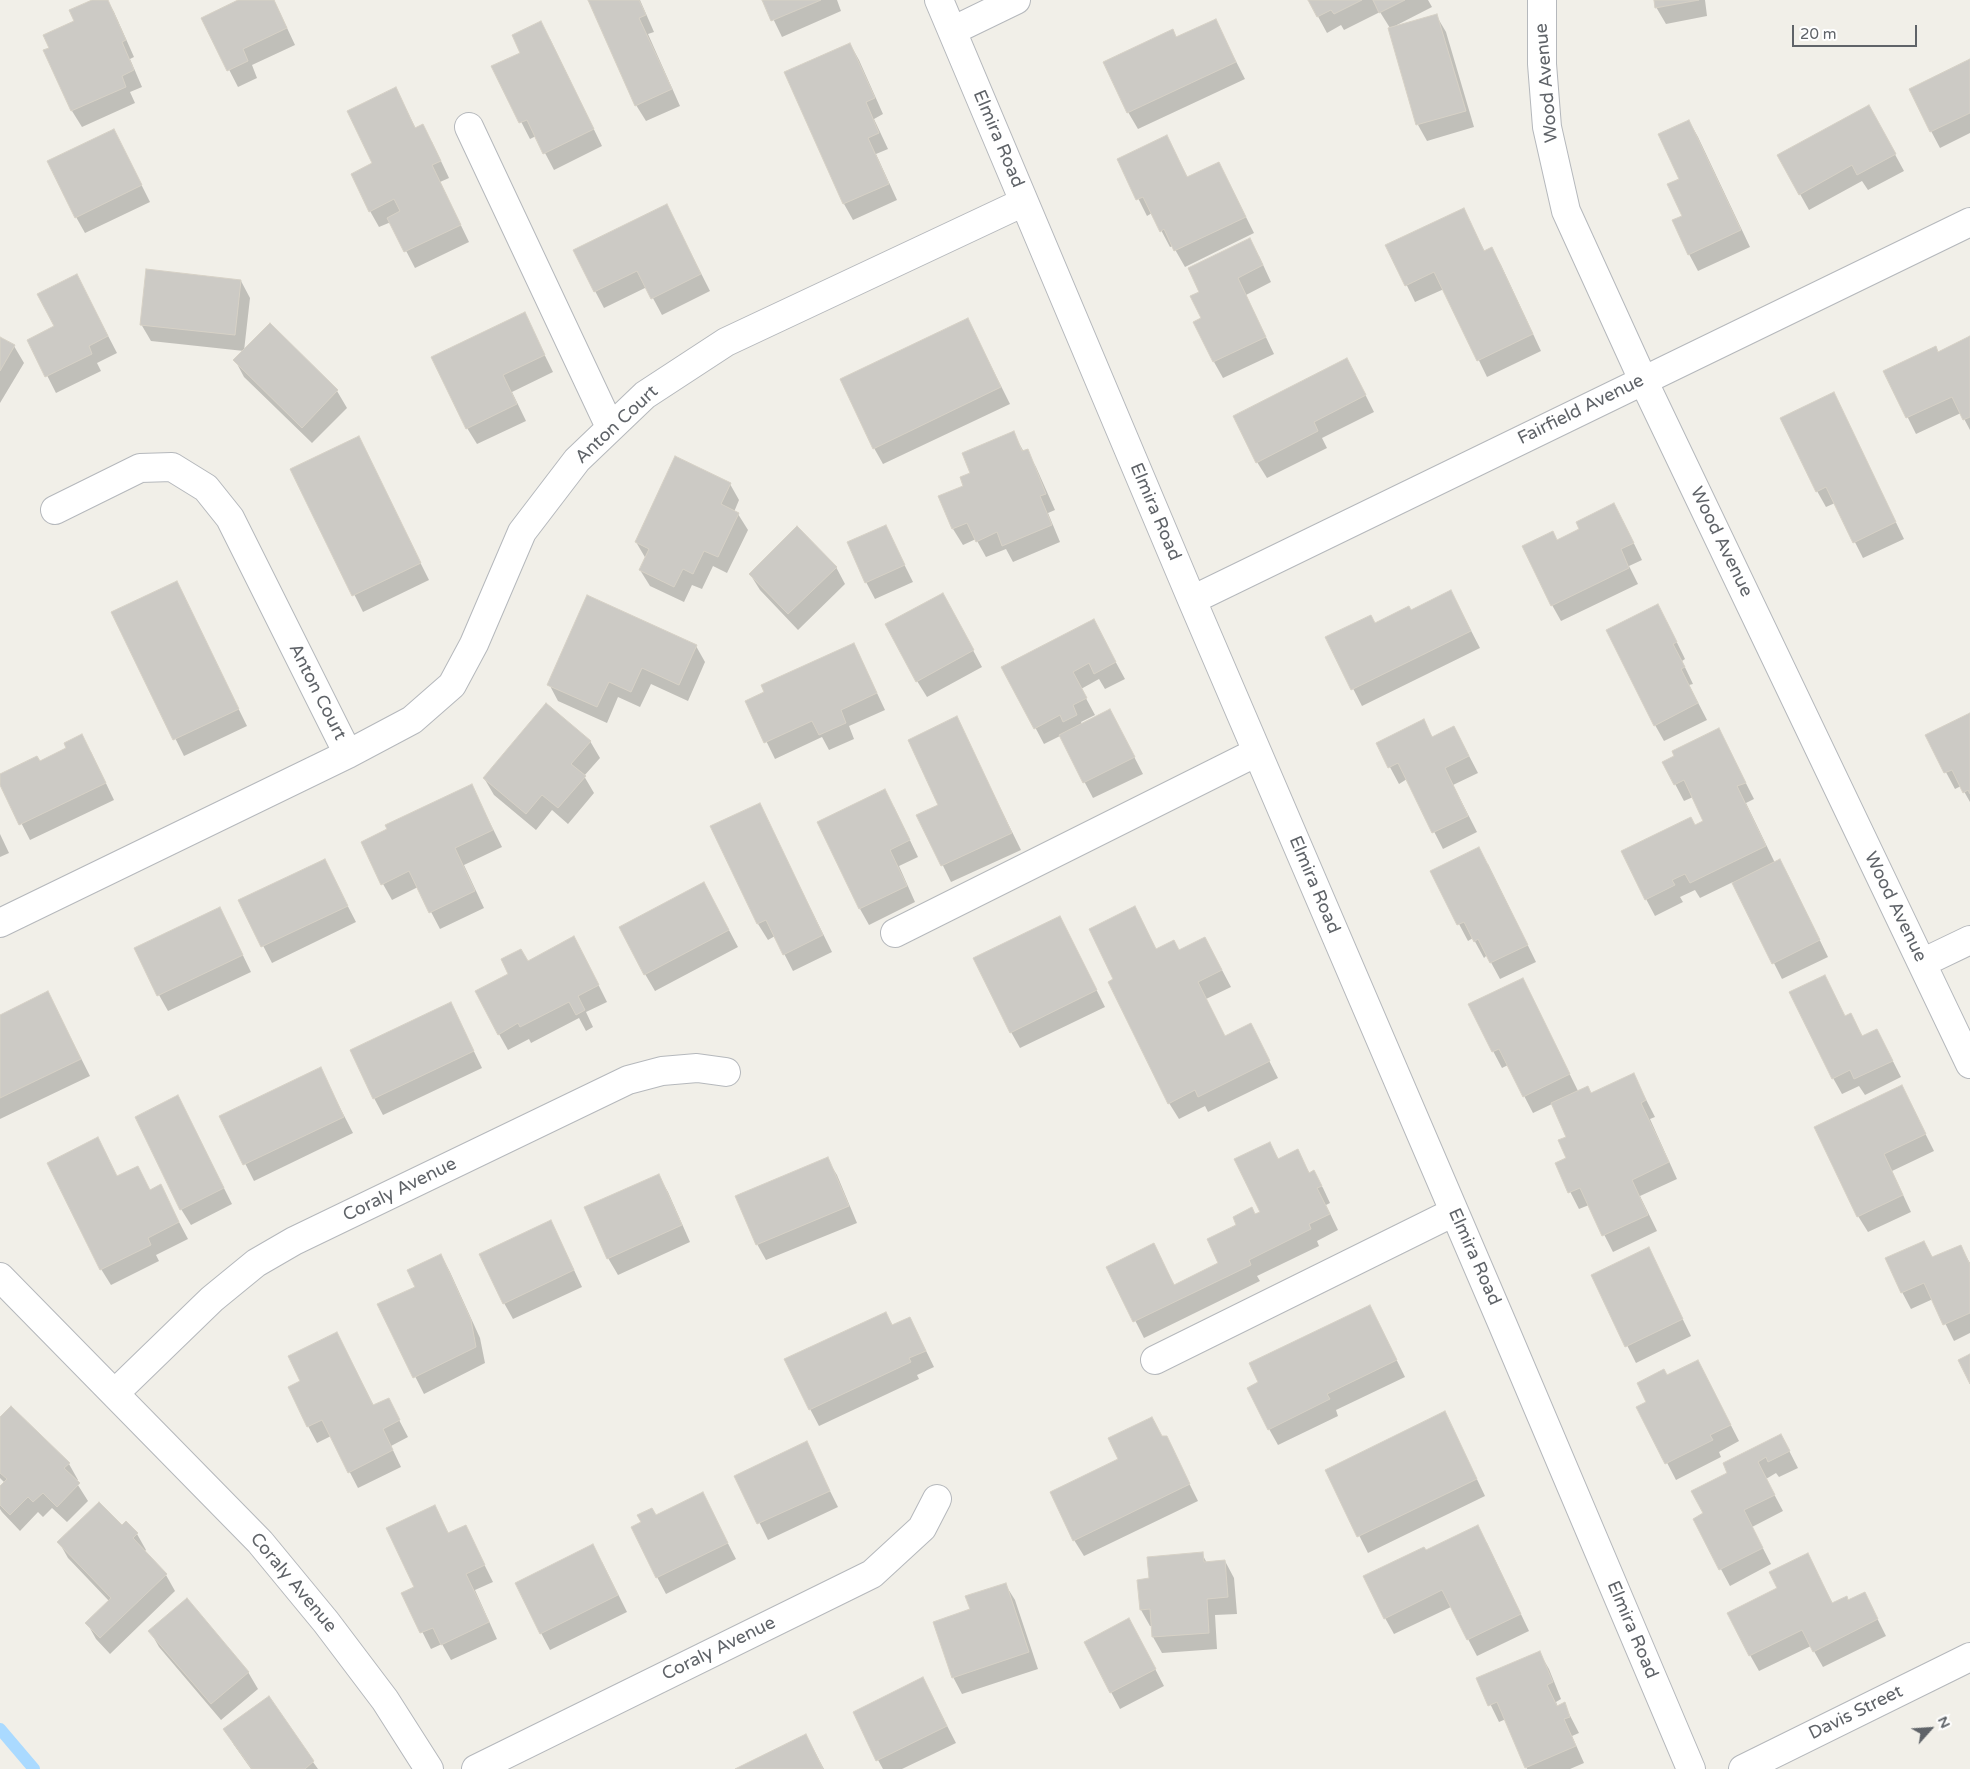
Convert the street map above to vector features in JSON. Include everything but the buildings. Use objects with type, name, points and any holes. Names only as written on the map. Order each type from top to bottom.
[{"type":"street","name":"Elmira Road","points":[[939,0],[1192,600],[1502,1323],[1682,1766]]},
{"type":"street","points":[[952,30],[1016,0]]},
{"type":"street","name":"Wood Avenue","points":[[1542,0],[1542,64],[1547,127],[1566,211],[1643,380],[1970,1064]]},
{"type":"street","points":[[469,128],[610,427]]},
{"type":"street","name":"Anton Court","points":[[0,923],[348,754],[412,720],[452,685],[474,644],[522,532],[577,460],[645,395],[726,342],[1024,202]]},
{"type":"street","name":"Fairfield Avenue","points":[[1192,600],[1970,222]]},
{"type":"street","name":"Anton Court","points":[[55,510],[140,468],[172,467],[206,488],[230,518],[348,754]]},
{"type":"street","points":[[895,933],[1257,752]]},
{"type":"street","points":[[1922,963],[1970,940]]},
{"type":"street","name":"Coraly Avenue","points":[[116,1393],[212,1299],[256,1263],[294,1241],[628,1080],[662,1071],[696,1068],[726,1072]]},
{"type":"street","points":[[1155,1360],[1454,1212]]},
{"type":"street","name":"Coraly Avenue","points":[[0,1277],[116,1393],[260,1542],[326,1622],[384,1700],[429,1769]]},
{"type":"street","name":"Coraly Avenue","points":[[476,1769],[872,1574],[922,1528],[936,1499]]},
{"type":"street","name":"Davis Street","points":[[1743,1769],[1970,1657]]},
{"type":"waterway","points":[[0,1729],[34,1769]]}]
